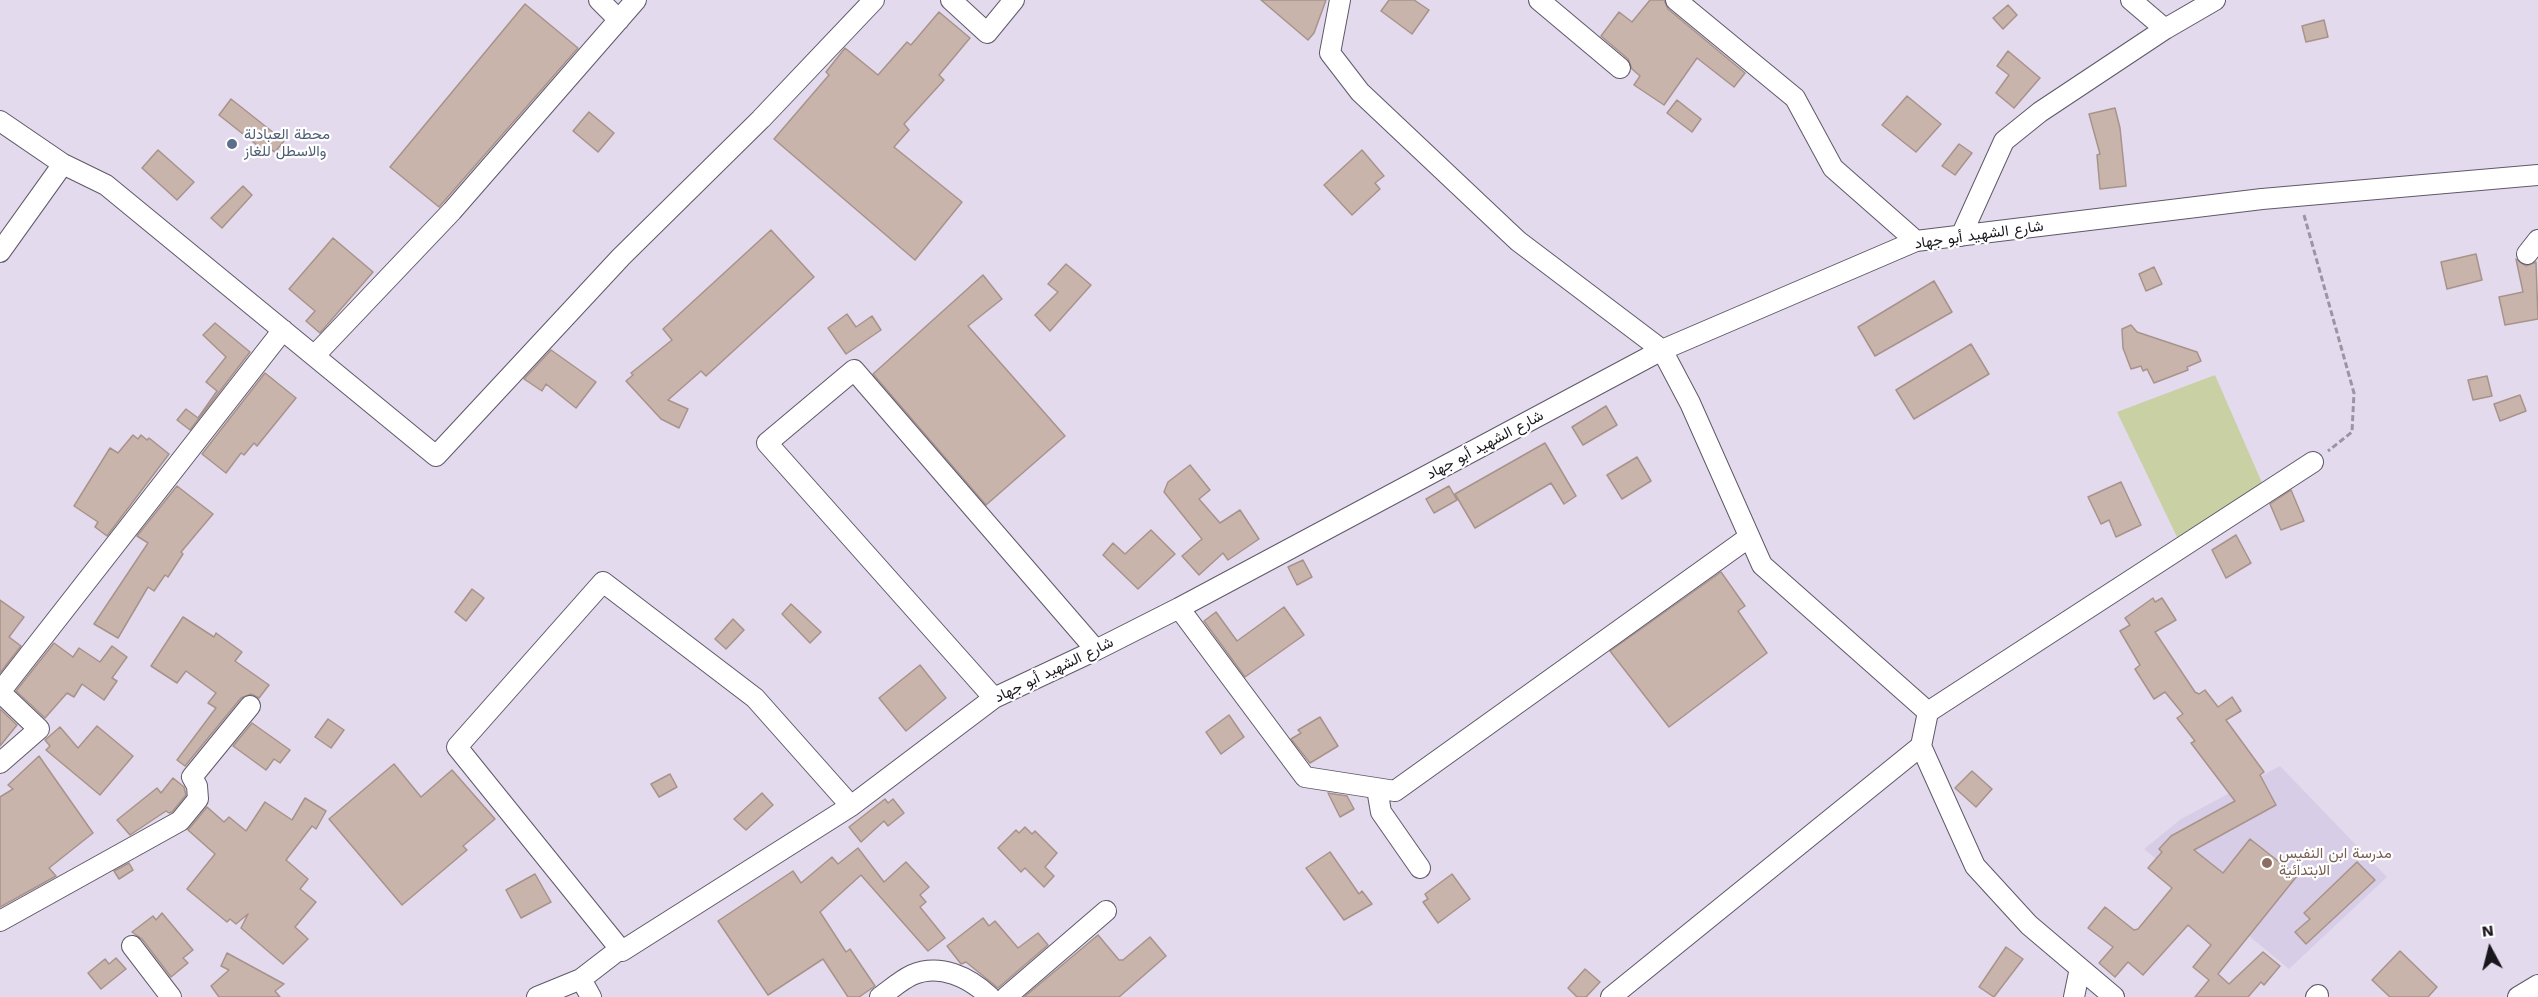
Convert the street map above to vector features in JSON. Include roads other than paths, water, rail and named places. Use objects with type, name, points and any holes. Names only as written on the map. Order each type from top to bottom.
[{"type":"street","points":[[599,0],[619,20]]},
{"type":"street","points":[[316,354],[452,211],[636,0]]},
{"type":"street","points":[[0,121],[63,164],[106,185],[316,354],[436,456],[621,257],[761,119],[874,0]]},
{"type":"street","points":[[951,0],[987,33],[1014,0]]},
{"type":"street","points":[[1340,0],[1330,53],[1360,92],[1518,241],[1662,350],[1690,403],[1748,538],[1762,565],[1928,712]]},
{"type":"street","points":[[1539,0],[1620,68]]},
{"type":"street","points":[[1676,0],[1795,98],[1833,168],[1916,241]]},
{"type":"street","points":[[2130,0],[2165,29]]},
{"type":"street","points":[[1961,236],[2004,141],[2040,112],[2165,29],[2215,0]]},
{"type":"street","points":[[0,252],[63,164]]},
{"type":"street","name":"شارع الشهيد أبو جهاد","points":[[537,997],[581,980],[620,949],[622,951],[851,806],[994,698],[1179,608],[1662,350],[1916,241],[2299,196],[2538,175]]},
{"type":"street","points":[[0,763],[39,729],[0,692],[284,330]]},
{"type":"street","points":[[994,698],[767,443],[854,370],[1096,650]]},
{"type":"street","points":[[2114,997],[2029,925],[1975,866],[1921,746],[1928,712],[2313,462]]},
{"type":"street","points":[[1179,608],[1305,777],[1395,791],[1748,538]]},
{"type":"street","points":[[620,949],[457,747],[603,582],[755,698],[851,806]]},
{"type":"street","points":[[0,921],[180,821],[198,799],[197,786],[192,777],[250,706]]},
{"type":"street","points":[[1614,996],[1921,746]]},
{"type":"street","points":[[1377,789],[1381,812],[1420,868]]},
{"type":"street","points":[[1006,997],[1106,911]]},
{"type":"street","points":[[132,946],[171,997]]},
{"type":"street","points":[[2074,997],[2080,968]]},
{"type":"street","points":[[880,997],[912,975],[943,970],[975,983],[990,997]]},
{"type":"street","points":[[581,980],[591,997]]},
{"type":"street","points":[[2518,997],[2538,985]]},
{"type":"place","name":"محطة العبادلة والاسطل للغاز","points":[[232,144]]},
{"type":"place","name":"مدرسة ابن النفيس الابتدائية","points":[[2267,863]]}]
